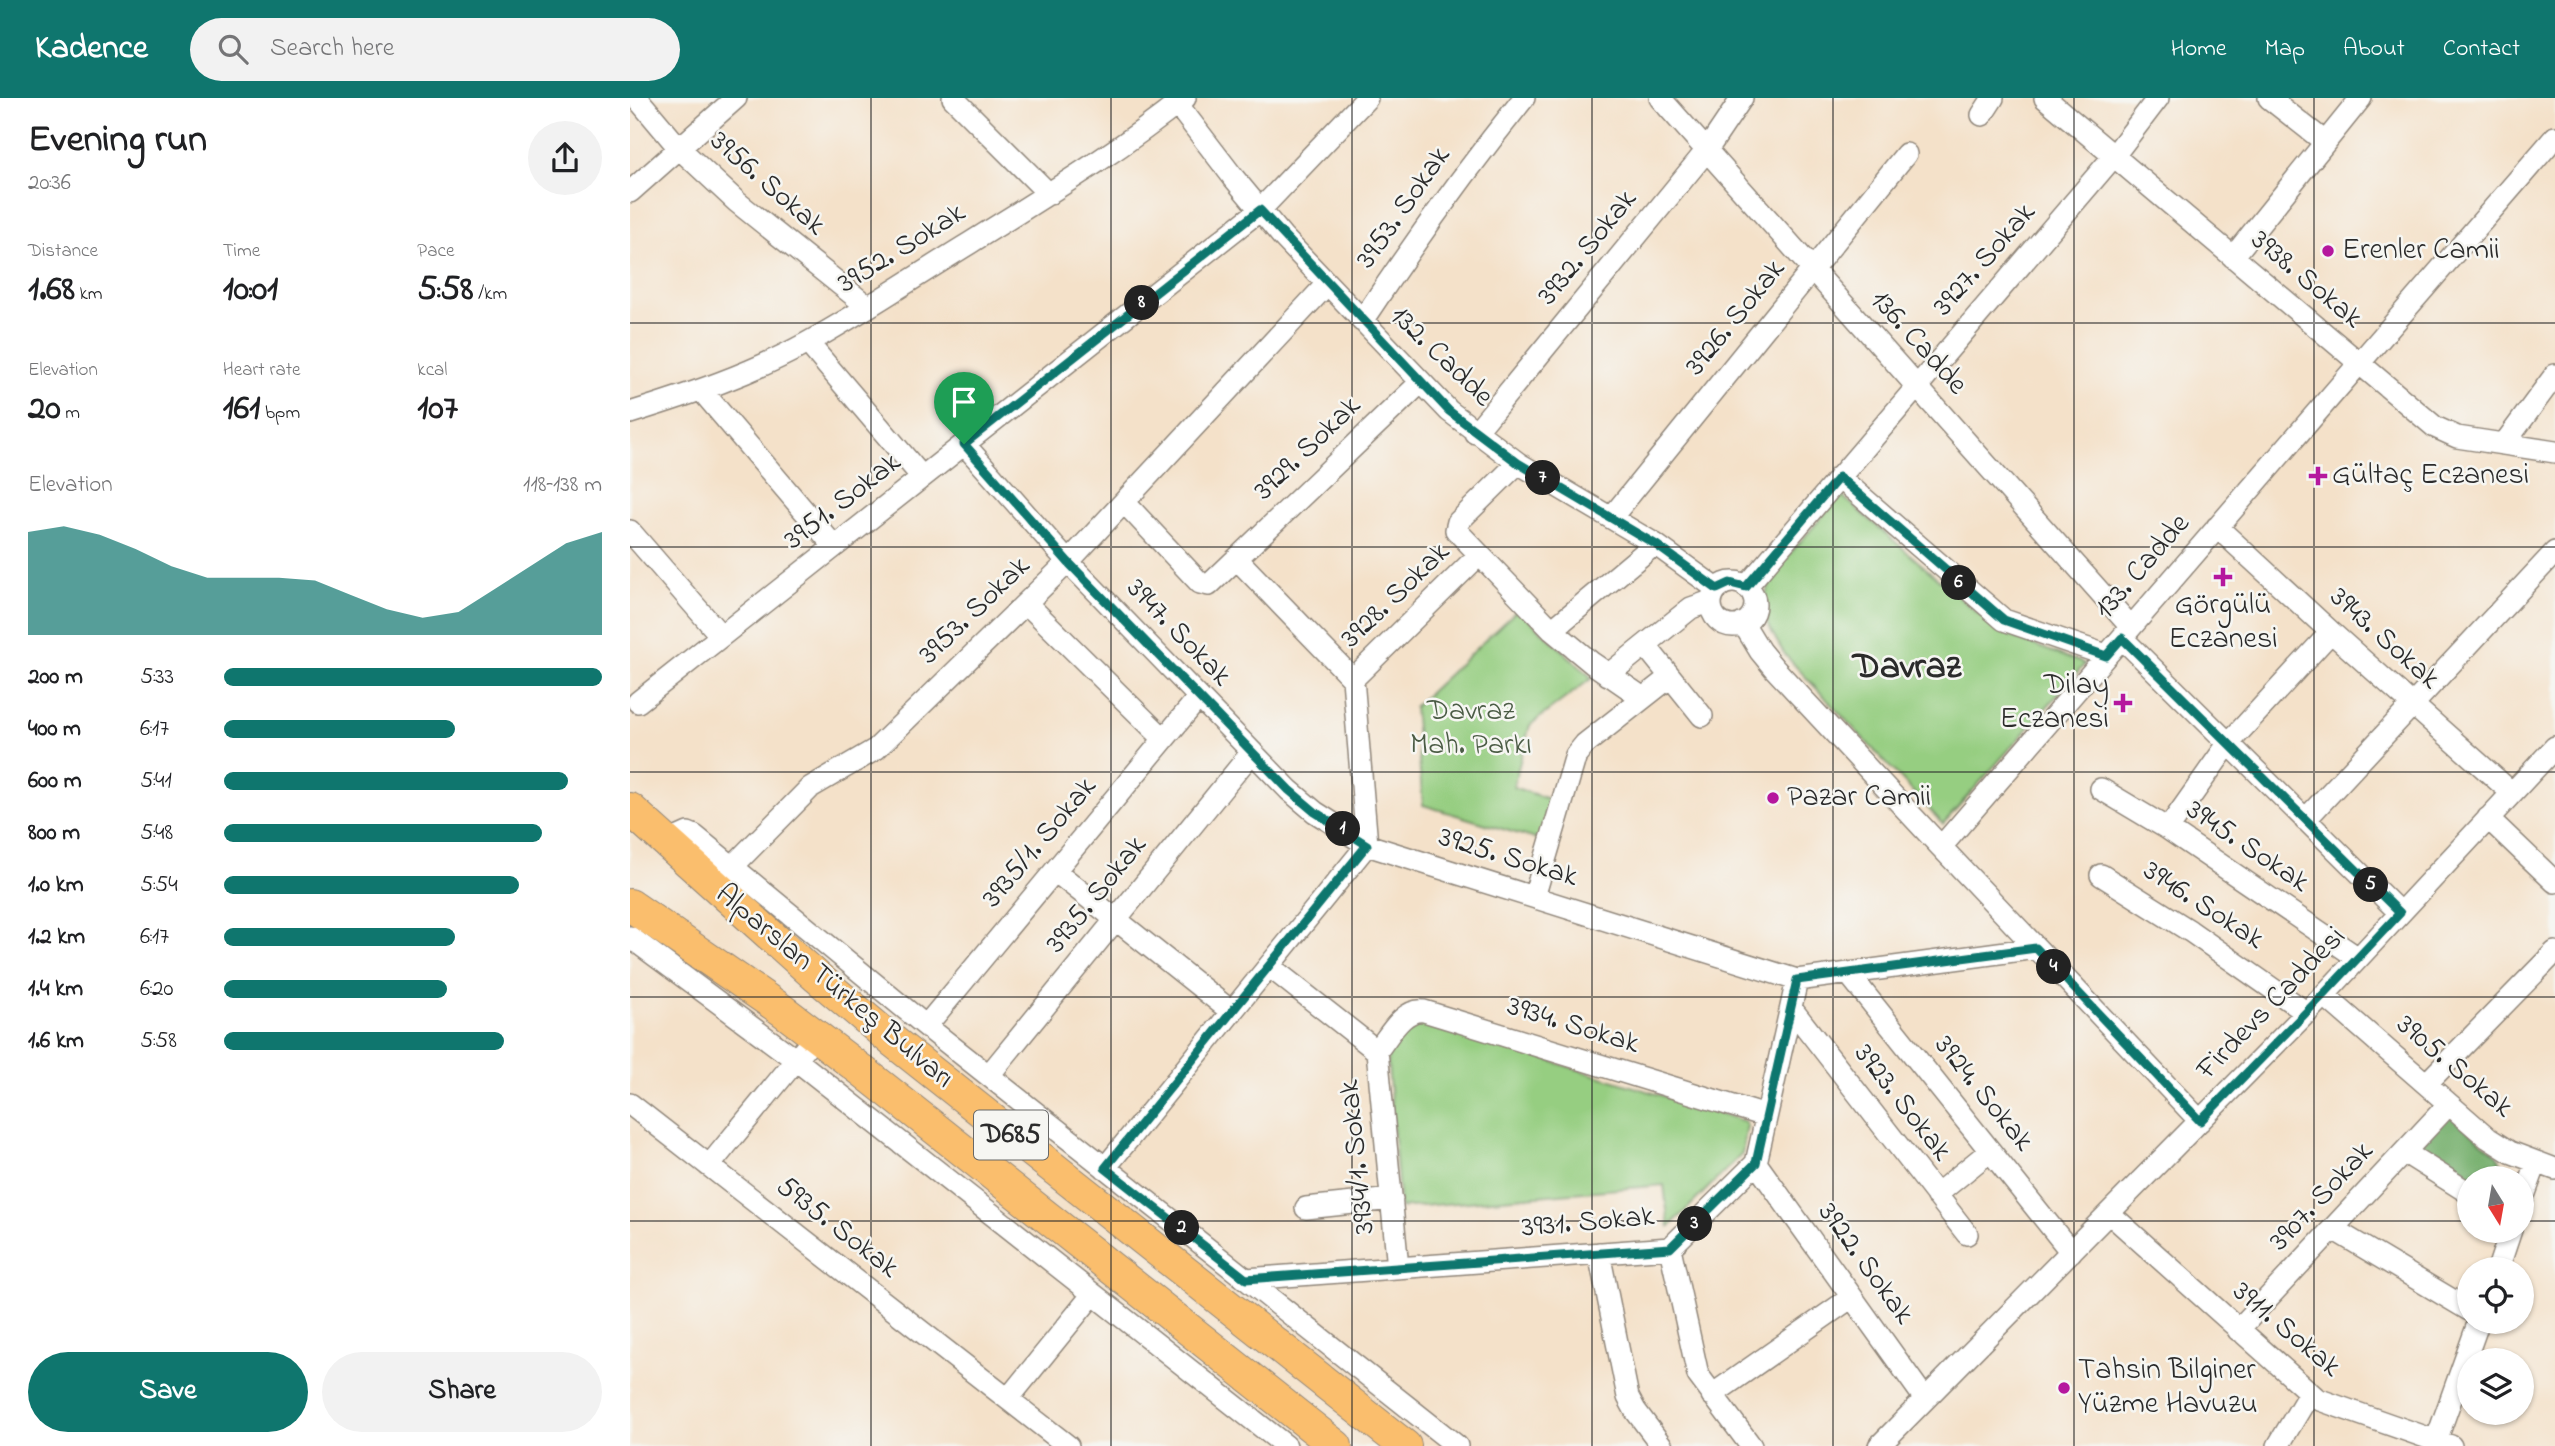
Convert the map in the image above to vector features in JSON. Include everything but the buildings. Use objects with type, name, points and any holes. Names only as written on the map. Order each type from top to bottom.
[{"type":"highway","name":"Alparslan Türkeş Bulvarı","points":[[630,809],[817,977],[894,1042],[1405,1446]]},
{"type":"highway","name":"Alparslan Türkeş Bulvarı","points":[[630,905],[816,1036],[1336,1446]]},
{"type":"street","name":"3956. Sokak","points":[[637,98],[680,148],[737,202],[867,306]]},
{"type":"street","points":[[630,192],[736,98]]},
{"type":"street","points":[[953,98],[1049,194]]},
{"type":"street","name":"3951. Sokak","points":[[633,709],[834,546],[1260,210],[1367,98]]},
{"type":"street","name":"3953. Sokak","points":[[1362,321],[1423,229],[1524,98]]},
{"type":"street","name":"136. Cadde","points":[[1660,98],[1917,386],[2127,632],[2228,744],[2400,913]]},
{"type":"street","name":"3932. Sokak","points":[[1475,433],[1707,150],[1742,98]]},
{"type":"street","name":"3938. Sokak","points":[[2045,98],[2444,433],[2555,452]]},
{"type":"street","name":"3927. Sokak","points":[[1746,587],[2113,157],[2158,98]]},
{"type":"street","points":[[2269,98],[2325,142]]},
{"type":"street","points":[[2233,257],[2361,98]]},
{"type":"street","name":"3952. Sokak","points":[[630,413],[702,391],[759,367],[808,342],[1049,194],[1181,101]]},
{"type":"street","name":"132. Cadde","points":[[1181,101],[1260,210],[1420,383],[1475,433],[1518,463],[1655,544],[1714,595]]},
{"type":"street","name":"133. Cadde","points":[[1941,847],[2555,137]]},
{"type":"street","name":"3926. Sokak","points":[[1611,519],[1906,154]]},
{"type":"street","name":"3953. Sokak","points":[[732,867],[811,787],[876,749],[1068,562],[1328,284]]},
{"type":"street","points":[[808,342],[922,477]]},
{"type":"street","points":[[2504,444],[2555,375]]},
{"type":"street","name":"3929. Sokak","points":[[1124,502],[1203,585],[1209,585],[1420,383]]},
{"type":"street","points":[[702,391],[834,546]]},
{"type":"street","name":"3947. Sokak","points":[[964,444],[1068,562],[1289,790],[1315,812],[1367,845]]},
{"type":"street","name":"3928. Sokak","points":[[1518,463],[1456,524],[1458,533],[1552,630],[1608,675],[1643,698]]},
{"type":"street","points":[[1839,477],[2004,620],[2106,656]]},
{"type":"street","name":"3943. Sokak","points":[[2217,527],[2512,793]]},
{"type":"street","points":[[630,531],[721,636]]},
{"type":"street","points":[[1552,630],[1655,544]]},
{"type":"street","points":[[2305,820],[2555,552]]},
{"type":"street","name":"3928. Sokak","points":[[1367,845],[1353,679],[1479,555]]},
{"type":"street","points":[[1237,559],[1353,679]]},
{"type":"street","points":[[1608,675],[1691,608],[1730,583],[1746,587],[1753,596],[1755,603],[1751,617],[1732,626],[1718,620],[1714,615],[1714,595]]},
{"type":"street","points":[[1026,603],[1164,739]]},
{"type":"street","points":[[1743,623],[1774,668],[2200,1121]]},
{"type":"street","points":[[2168,829],[2228,744],[2331,632]]},
{"type":"street","points":[[1645,645],[1702,716]]},
{"type":"street","points":[[1534,897],[1576,755],[1585,744],[1670,677]]},
{"type":"street","name":"3935/1. Sokak","points":[[926,1026],[1199,697]]},
{"type":"street","name":"Firdevs Caddesi","points":[[1879,1446],[2306,1013],[2555,747]]},
{"type":"street","name":"3935. Sokak","points":[[989,1075],[1252,752]]},
{"type":"street","name":"3945. Sokak","points":[[2101,789],[2168,829],[2358,958]]},
{"type":"street","points":[[2488,818],[2555,882]]},
{"type":"street","points":[[668,842],[684,834],[691,834],[926,1026],[1457,1446]]},
{"type":"street","points":[[1105,1168],[1367,845]]},
{"type":"street","name":"3925. Sokak","points":[[1367,845],[1797,980],[2036,948]]},
{"type":"street","points":[[1055,871],[1232,1012]]},
{"type":"street","name":"3946. Sokak","points":[[2101,875],[2190,931],[2306,1013]]},
{"type":"street","points":[[630,937],[796,1060],[1286,1446]]},
{"type":"street","points":[[2426,1084],[2555,952]]},
{"type":"street","name":"3934/1. Sokak","points":[[1269,966],[1377,1051],[1398,1268]]},
{"type":"street","name":"3924. Sokak","points":[[1848,973],[2071,1252]]},
{"type":"street","points":[[1756,1163],[1797,980]]},
{"type":"street","name":"3905. Sokak","points":[[2323,995],[2488,1138],[2545,1166]]},
{"type":"street","name":"3923. Sokak","points":[[1790,1008],[1966,1234]]},
{"type":"street","name":"3934. Sokak","points":[[1377,1051],[1405,1016],[1410,1012],[1424,1011],[1766,1116]]},
{"type":"street","points":[[709,1167],[816,1036]]},
{"type":"street","name":"5935. Sokak","points":[[630,1104],[1069,1446]]},
{"type":"street","name":"3907. Sokak","points":[[2238,1330],[2449,1104]]},
{"type":"street","points":[[1936,1195],[1990,1151]]},
{"type":"street","points":[[2404,1152],[2457,1185]]},
{"type":"street","name":"3931. Sokak","points":[[1246,1279],[1670,1248],[1756,1163]]},
{"type":"street","name":"3922. Sokak","points":[[1756,1163],[1925,1399]]},
{"type":"street","points":[[2534,1183],[2545,1166]]},
{"type":"street","points":[[1306,1208],[1392,1199]]},
{"type":"street","name":"3911. Sokak","points":[[2109,1213],[2309,1394],[2326,1404],[2444,1443]]},
{"type":"street","points":[[2333,1229],[2457,1303]]},
{"type":"street","points":[[1670,1248],[1698,1375],[1751,1446]]},
{"type":"street","points":[[1599,1253],[1623,1383],[1635,1410],[1662,1446]]},
{"type":"street","points":[[1008,1399],[1093,1294]]},
{"type":"street","points":[[1712,1395],[1852,1297]]},
{"type":"street","points":[[2444,1443],[2475,1334]]},
{"type":"street","points":[[2278,1446],[2309,1394]]},
{"type":"green space","points":[[1841,495],[1987,621],[2015,638],[2085,664],[1943,824],[1786,656],[1769,625],[1765,600],[1773,577]]},
{"type":"green space","name":"Davraz Mah. Parkı","points":[[1518,609],[1592,678],[1530,725],[1513,787],[1554,801],[1542,841],[1423,805],[1414,707]]},
{"type":"green space","points":[[1419,1022],[1744,1121],[1747,1126],[1742,1154],[1669,1227],[1664,1185],[1400,1208],[1387,1054],[1400,1035]]},
{"type":"green space","points":[[2448,1114],[2498,1155],[2501,1163],[2499,1166],[2457,1166],[2457,1179],[2414,1152]]},
{"type":"place","name":"Erenler Camii","points":[[2328,251]]},
{"type":"place","name":"Gültaç Eczanesi","points":[[2318,476]]},
{"type":"place","name":"Görgülü Eczanesi","points":[[2223,577]]},
{"type":"place","name":"Dilay Eczanesi","points":[[2123,703]]},
{"type":"place","name":"Pazar Camii","points":[[1773,798]]},
{"type":"place","name":"Tahsin Bilginer Yüzme Havuzu","points":[[2064,1388]]},
{"type":"district","name":"Davraz","points":[[1907,668]]},
{"type":"route","points":[[1260,210],[1420,383],[1475,433],[1518,463],[1680,560],[1717,589],[1730,583],[1746,587],[1839,477],[2004,620],[2106,656],[2122,638],[2400,913],[2200,1121],[2036,948],[1797,980],[1756,1163],[1670,1248],[1246,1279],[1105,1168],[1367,845],[1315,812],[1289,790],[1068,562],[964,444],[1260,210]]}]
